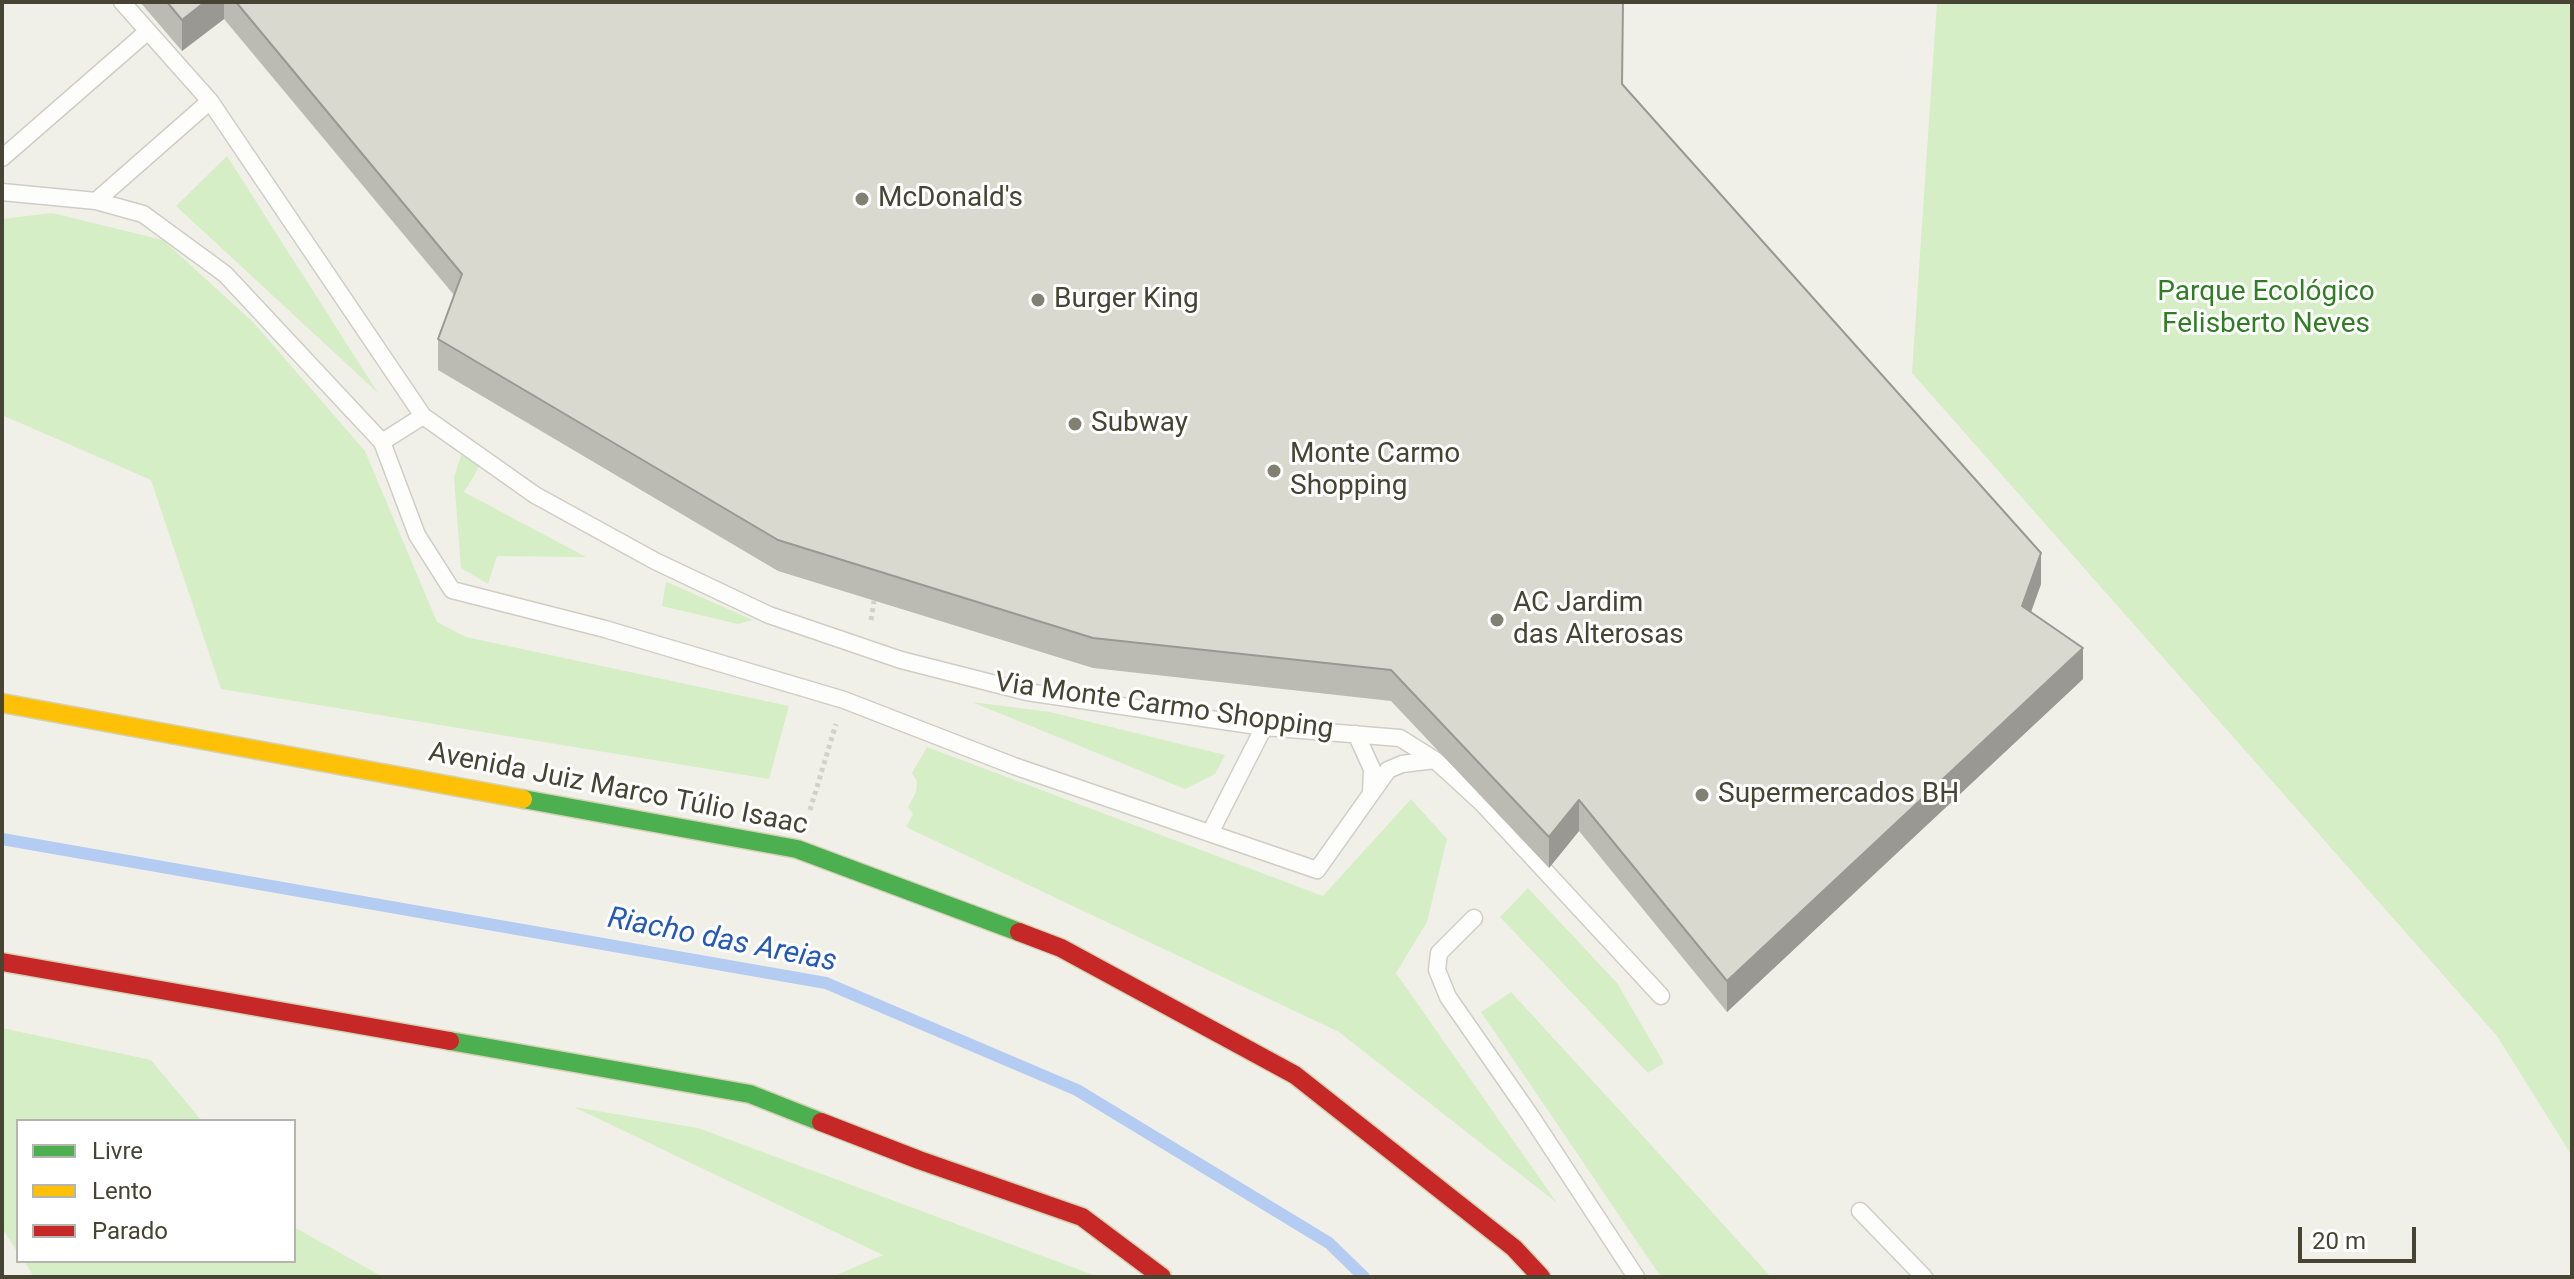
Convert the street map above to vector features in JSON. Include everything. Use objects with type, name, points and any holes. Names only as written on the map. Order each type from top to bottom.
[{"type":"main road","name":"Avenida Juiz Marco Túlio Isaac","points":[[2,703],[797,849],[1061,948],[1295,1075],[1514,1248],[1541,1277]]},
{"type":"main road","points":[[2,962],[750,1094],[919,1160],[1082,1217],[1162,1277]]},
{"type":"lane","points":[[122,2],[210,101],[423,416],[382,442]]},
{"type":"lane","points":[[2,158],[148,31]]},
{"type":"lane","points":[[96,201],[210,101]]},
{"type":"lane","points":[[2,192],[96,201],[143,214],[225,274],[382,442],[417,535],[452,590],[605,629],[844,700],[1014,766],[1317,870],[1388,770],[1402,764],[1435,760]]},
{"type":"lane","name":"Via Monte Carmo Shopping","points":[[423,416],[535,495],[604,535],[769,615],[822,634],[901,660],[1027,692],[1264,727],[1400,738],[1435,760],[1482,803],[1661,996]]},
{"type":"lane","points":[[1210,833],[1264,727]]},
{"type":"lane","points":[[1356,734],[1372,769],[1371,795]]},
{"type":"lane","points":[[1474,918],[1439,953],[1437,970],[1448,997],[1636,1277]]},
{"type":"lane","points":[[1860,1211],[1924,1277]]},
{"type":"path","points":[[797,849],[844,700]]},
{"type":"green space","name":"Parque Ecológico Felisberto Neves","points":[[1937,2],[2572,2],[2572,1156],[2497,1036],[1912,373]]},
{"type":"green space","points":[[227,156],[378,393],[176,206]]},
{"type":"green space","points":[[52,213],[163,240],[253,322],[365,451],[437,622],[466,637],[789,706],[769,779],[221,689],[151,480],[2,415],[2,219]]},
{"type":"green space","points":[[462,453],[481,464],[464,492],[586,557],[497,556],[488,584],[461,568],[454,477]]},
{"type":"green space","points":[[666,582],[753,620],[738,624],[662,606]]},
{"type":"green space","points":[[972,702],[1050,712],[1225,755],[1215,774],[1185,789]]},
{"type":"green space","points":[[927,747],[1323,896],[1411,799],[1447,839],[1427,922],[1396,973],[1557,1203],[1339,1032],[906,827],[913,814],[908,807],[916,792],[917,781],[912,773]]},
{"type":"green space","points":[[1528,888],[1617,983],[1664,1063],[1648,1073],[1500,917]]},
{"type":"green space","points":[[1511,992],[1771,1277],[1661,1277],[1481,1012]]},
{"type":"green space","points":[[2,1028],[151,1060],[200,1119],[16,1119],[16,1250],[2,1228]]},
{"type":"green space","points":[[574,1107],[698,1128],[1099,1277],[832,1277],[883,1255]]},
{"type":"green space","points":[[296,1228],[383,1277],[34,1277],[25,1263],[296,1263]]},
{"type":"building","points":[[167,2],[205,2],[182,20]]},
{"type":"building","name":"Monte Carmo Shopping","points":[[236,2],[1623,2],[1622,84],[2041,553],[2022,606],[2083,648],[1727,981],[1579,800],[1549,837],[1391,670],[1093,638],[778,540],[438,339],[462,274]]},
{"type":"waterway","name":"Riacho das Areias","points":[[2,839],[826,983],[1077,1090],[1329,1243],[1364,1277]]},
{"type":"traffic: fast","points":[[523,799],[797,849],[1019,932]]},
{"type":"traffic: fast","points":[[450,1041],[750,1094],[821,1122]]},
{"type":"traffic: slow","points":[[2,703],[523,799]]},
{"type":"traffic: jam","points":[[1019,932],[1061,948],[1295,1075],[1514,1248],[1541,1277]]},
{"type":"traffic: jam","points":[[2,962],[450,1041]]},
{"type":"traffic: jam","points":[[821,1122],[1082,1217],[1162,1277]]},
{"type":"place","name":"McDonald's","points":[[862,199]]},
{"type":"place","name":"Burger King","points":[[1038,300]]},
{"type":"place","name":"Subway","points":[[1075,424]]},
{"type":"place","name":"Monte Carmo Shopping","points":[[1274,471]]},
{"type":"place","name":"AC Jardim das Alterosas","points":[[1497,620]]},
{"type":"place","name":"Supermercados BH","points":[[1702,795]]}]
